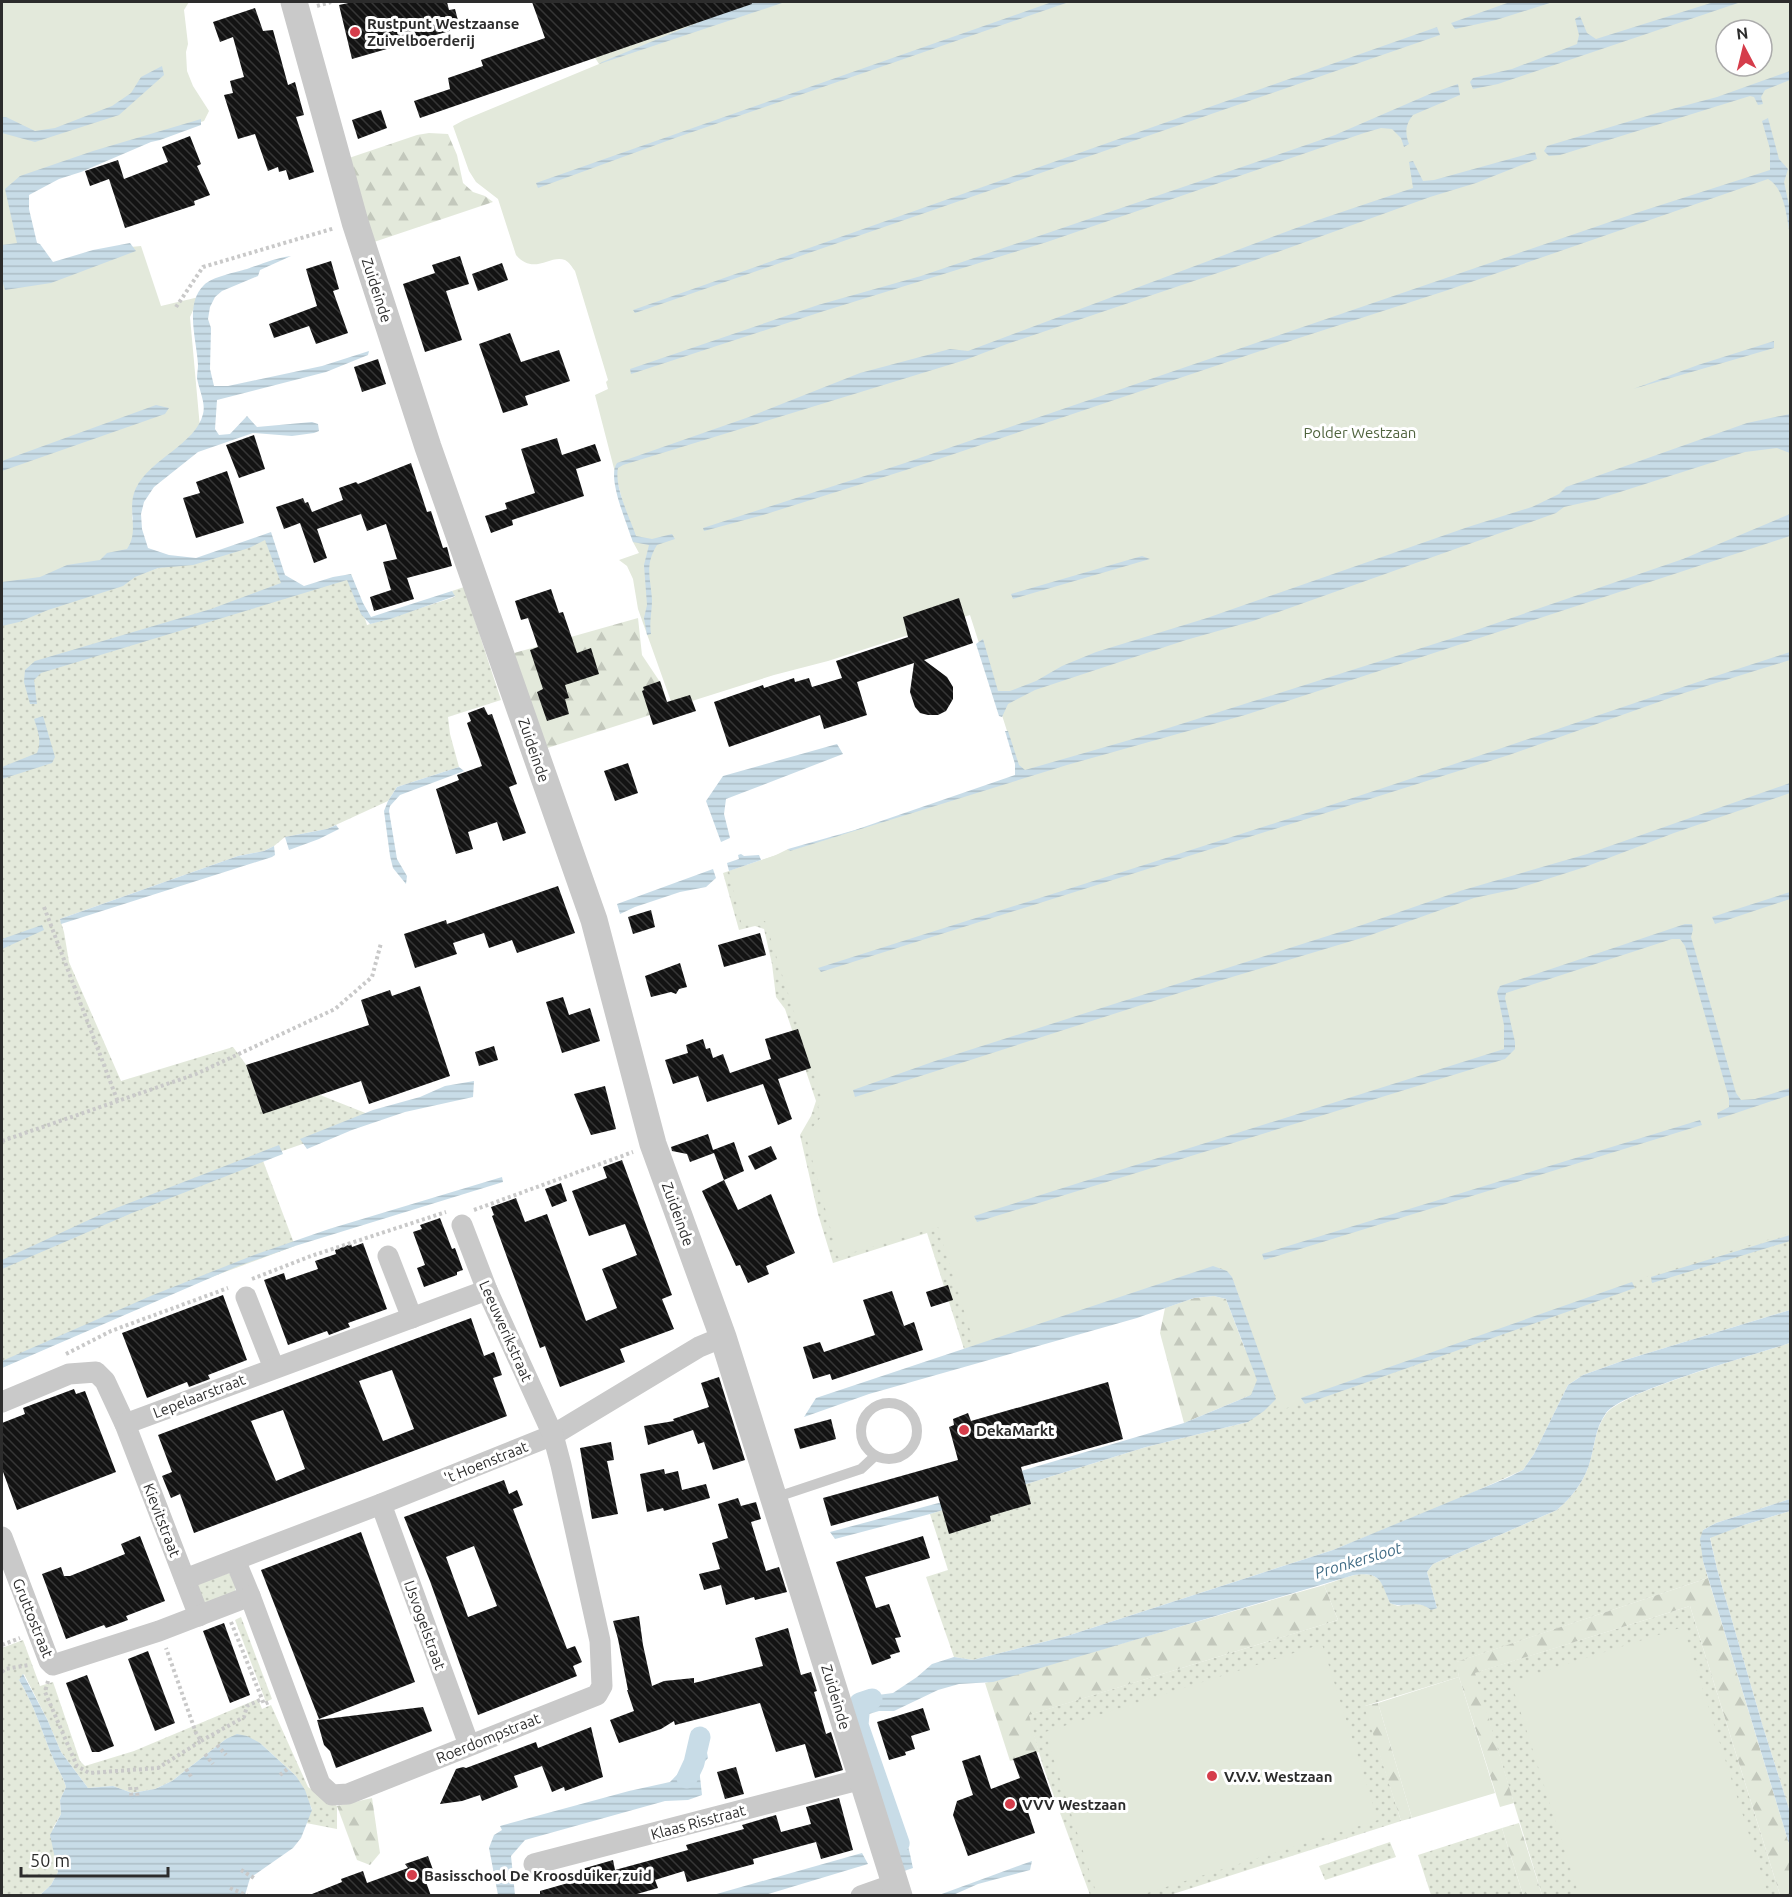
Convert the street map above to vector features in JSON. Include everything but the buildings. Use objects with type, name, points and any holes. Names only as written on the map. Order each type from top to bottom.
[{"type":"street","name":"Zuideinde","points":[[294,2],[355,222],[428,447],[594,920],[653,1144],[723,1337],[897,1890]]},
{"type":"street","name":"Leeuwerikstraat","points":[[463,1215],[487,1290],[553,1435]]},
{"type":"street","points":[[388,1256],[412,1318]]},
{"type":"street","points":[[243,1288],[274,1368]]},
{"type":"street","name":"Lepelaarstraat","points":[[125,1424],[487,1290]]},
{"type":"street","name":"'t Hoenstraat","points":[[184,1579],[553,1435],[699,1347],[723,1337]]},
{"type":"street","points":[[2,1402],[69,1374],[96,1372],[105,1381],[125,1424]]},
{"type":"street","name":"Kievitstraat","points":[[125,1424],[199,1616]]},
{"type":"street","name":"Roerdompstraat","points":[[250,1596],[320,1784],[332,1795],[348,1794],[597,1695],[602,1686],[600,1641],[553,1435]]},
{"type":"street","name":"IJsvogelstraat","points":[[381,1504],[469,1745]]},
{"type":"street","name":"Gruttostraat","points":[[2,1537],[51,1663]]},
{"type":"street","points":[[51,1663],[159,1631],[250,1596],[236,1560]]},
{"type":"street","name":"Klaas Risstraat","points":[[534,1864],[862,1779]]},
{"type":"street","points":[[861,1896],[897,1890]]},
{"type":"lane","points":[[883,1402],[902,1405],[915,1418],[918,1427],[914,1445],[900,1457],[890,1460],[875,1456],[861,1439],[862,1420],[874,1406],[883,1402]]},
{"type":"lane","points":[[774,1498],[861,1469],[875,1456]]},
{"type":"path","points":[[176,307],[203,267],[355,222]]},
{"type":"path","points":[[44,907],[118,1102]]},
{"type":"path","points":[[2,1142],[196,1074],[335,1009],[372,977],[381,943]]},
{"type":"path","points":[[62,1356],[111,1331],[243,1288],[311,1256],[463,1215],[653,1144]]},
{"type":"path","points":[[225,1606],[264,1704],[286,1695]]},
{"type":"path","points":[[159,1631],[196,1733],[201,1741]]},
{"type":"path","points":[[2,1672],[51,1663],[45,1692],[77,1766],[89,1773],[158,1768],[244,1717],[247,1706],[262,1699]]},
{"type":"path","points":[[217,1745],[226,1755]]},
{"type":"path","points":[[205,1754],[213,1764]]},
{"type":"path","points":[[280,1775],[290,1767]]},
{"type":"path","points":[[186,1769],[192,1778]]},
{"type":"path","points":[[136,1787],[138,1798]]},
{"type":"path","points":[[130,1788],[132,1799]]},
{"type":"path","points":[[241,1870],[254,1878]]},
{"type":"path","points":[[230,1888],[248,1896]]},
{"type":"green space","points":[[2,2],[189,2],[184,10],[188,44],[187,71],[193,86],[209,111],[204,121],[95,156],[14,189],[41,273],[120,248],[141,246],[161,306],[199,297],[190,317],[200,428],[133,509],[132,518],[141,548],[176,563],[135,577],[123,587],[2,626]]},
{"type":"green space","name":"Polder Westzaan","points":[[713,2],[1790,2],[1790,1233],[1651,1275],[1544,1318],[1284,1409],[1270,1387],[1232,1277],[1220,1268],[975,1346],[938,1227],[838,1257],[804,1129],[811,1129],[821,1117],[818,1106],[823,1103],[765,921],[742,926],[729,871],[1022,778],[970,615],[828,661],[774,675],[673,707],[638,609],[633,579],[627,566],[619,560],[639,553],[633,542],[595,395],[608,389],[606,382],[608,380],[575,271],[565,260],[529,264],[516,255],[498,199],[476,182],[469,171],[453,126],[599,64],[590,50]]},
{"type":"green space","points":[[429,133],[448,134],[457,155],[463,183],[473,192],[493,202],[374,242],[346,159]]},
{"type":"green space","points":[[269,536],[287,593],[351,574],[367,625],[455,597],[452,591],[464,587],[501,700],[448,717],[459,767],[397,787],[388,801],[327,829],[285,837],[264,851],[238,856],[60,919],[69,962],[121,1081],[233,1047],[247,1066],[378,1118],[262,1158],[295,1246],[101,1318],[2,1368],[2,626],[158,568],[176,565]]},
{"type":"green space","points":[[638,618],[642,655],[662,685],[669,709],[538,751],[507,655]]},
{"type":"green space","points":[[788,849],[1790,1095],[1790,1310],[1583,1375],[1568,1385],[1534,1454],[1523,1470],[1445,1505],[1333,1550],[1067,1636],[973,1660],[954,1657],[926,1577],[948,1570],[930,1514],[1146,1447],[1248,1422],[1243,1310],[1232,1277],[1213,1266],[964,1349],[927,1233],[833,1263],[818,1214],[800,1135],[811,1116],[816,1101],[785,1009],[776,997],[764,929],[755,926],[739,930],[723,873]]},
{"type":"green space","points":[[1214,1296],[1226,1299],[1257,1381],[1251,1395],[1184,1423],[1160,1333],[1165,1308],[1194,1298]]},
{"type":"green space","points":[[1790,1343],[1790,1499],[1716,1523],[1703,1530],[1703,1561],[1708,1578],[1457,1662],[1459,1677],[1365,1706],[1401,1821],[1170,1895],[1090,1895],[1043,1766],[1028,1715],[1338,1620],[1324,1585],[1347,1577],[1364,1574],[1378,1578],[1390,1603],[1398,1606],[1413,1603],[1437,1608],[1427,1572],[1433,1564],[1557,1510],[1580,1484],[1589,1465],[1599,1426],[1606,1414],[1617,1405],[1663,1384]]},
{"type":"green space","points":[[1790,1511],[1790,1812],[1717,1569],[1710,1537]]},
{"type":"green space","points":[[229,1573],[236,1586],[235,1592],[221,1599],[201,1603],[195,1585]]},
{"type":"green space","points":[[1708,1578],[1790,1847],[1790,1895],[1780,1895],[1690,1606],[1475,1673],[1514,1803],[1500,1807],[1459,1677],[1456,1662]]},
{"type":"green space","points":[[1324,1585],[1338,1620],[1029,1715],[1039,1752],[1010,1761],[985,1683]]},
{"type":"green space","points":[[1690,1606],[1780,1895],[1542,1895],[1474,1673]]},
{"type":"green space","points":[[241,1617],[272,1699],[266,1702],[235,1620]]},
{"type":"green space","points":[[1683,1627],[1768,1894],[1763,1896],[1579,1895],[1511,1682]]},
{"type":"green space","points":[[23,1640],[40,1686],[53,1682],[80,1761],[85,1766],[134,1751],[258,1699],[262,1709],[271,1705],[308,1787],[337,1806],[337,1829],[306,1823],[312,1809],[296,1776],[260,1743],[226,1739],[172,1781],[155,1789],[132,1793],[113,1786],[88,1788],[61,1752],[24,1674],[19,1680],[66,1787],[60,1800],[61,1814],[53,1828],[58,1872],[51,1885],[40,1895],[2,1896],[2,1648]]},
{"type":"green space","name":"V.V.V. Westzaan","points":[[1322,1644],[1378,1820],[1141,1895],[1097,1895],[1045,1732]]},
{"type":"green space","points":[[1459,1677],[1495,1793],[1412,1818],[1378,1703]]},
{"type":"green space","points":[[1378,1703],[1412,1818],[1401,1821],[1364,1706]]},
{"type":"green space","points":[[372,1798],[380,1853],[370,1865],[357,1860],[337,1806]]},
{"type":"green space","points":[[1519,1823],[1542,1895],[1523,1895],[1502,1828]]},
{"type":"green space","points":[[1502,1828],[1523,1895],[1431,1895],[1418,1855]]},
{"type":"green space","points":[[1390,1842],[1396,1857],[1325,1880],[1319,1866]]},
{"type":"water","points":[[748,2],[785,2],[599,64],[602,62]]},
{"type":"water","points":[[1052,2],[1069,2],[675,138],[538,188],[536,183]]},
{"type":"water","points":[[1510,2],[1553,2],[1496,20],[1455,29],[1451,23]]},
{"type":"water","points":[[1714,2],[1741,2],[1498,84],[1473,89],[1470,82],[1473,78],[1512,69],[1577,44],[1579,35],[1575,19],[1580,16],[1587,33],[1596,39]]},
{"type":"water","points":[[1437,27],[1440,35],[635,313],[633,310]]},
{"type":"water","points":[[162,66],[164,75],[119,115],[35,142],[2,133],[2,117],[35,131],[55,128],[112,106],[131,93],[141,77]]},
{"type":"water","points":[[1790,71],[1790,80],[1765,90],[1761,97],[1763,104],[1758,105],[1754,97],[1750,96],[1560,155],[1549,156],[1544,151],[1547,146],[1717,97]]},
{"type":"water","points":[[1458,84],[1460,95],[1413,115],[1406,129],[1409,144],[1404,147],[1401,138],[1392,129],[1381,128],[1047,242],[631,374],[630,369],[818,305],[921,276],[1335,135]]},
{"type":"water","points":[[1768,118],[1779,159],[1788,169],[1784,182],[1790,210],[1790,236],[1782,197],[1774,183],[1768,179],[1445,291],[906,470],[704,531],[703,528],[905,463],[1636,213],[1770,170],[1770,149],[1762,121]]},
{"type":"water","points":[[201,119],[201,125],[151,142],[59,179],[29,195],[29,209],[37,243],[53,262],[93,250],[130,243],[136,251],[51,283],[5,290],[2,280],[2,245],[17,243],[5,189],[20,176],[93,151]]},
{"type":"water","points":[[1535,152],[1537,159],[1476,183],[1430,197],[965,360],[623,465],[618,468],[618,484],[636,536],[652,539],[672,534],[675,539],[657,545],[653,552],[649,566],[652,600],[651,634],[647,635],[644,618],[647,605],[644,565],[649,545],[633,542],[615,487],[614,469],[617,463],[749,417],[860,373],[950,349],[968,351],[1315,221],[1413,188],[1409,162],[1413,161],[1423,181]]},
{"type":"water","points":[[291,256],[260,270],[258,276],[222,291],[215,297],[208,319],[211,328],[210,369],[214,386],[228,386],[322,366],[369,351],[368,355],[326,372],[217,400],[215,429],[219,435],[230,434],[247,416],[257,427],[312,422],[318,424],[319,431],[292,436],[253,433],[198,452],[154,487],[144,502],[141,514],[142,529],[148,548],[169,555],[196,558],[271,532],[285,575],[304,586],[351,574],[371,617],[452,591],[455,596],[370,624],[361,614],[347,580],[41,673],[34,680],[37,704],[30,704],[24,682],[25,670],[35,661],[211,609],[281,583],[265,540],[249,548],[193,565],[158,568],[135,577],[123,586],[2,626],[2,582],[40,577],[67,565],[100,560],[107,553],[127,549],[131,542],[132,503],[136,488],[151,468],[192,434],[203,414],[203,401],[197,378],[198,365],[193,323],[194,302],[198,293],[204,285],[218,277]]},
{"type":"water","points":[[1774,341],[1774,348],[1633,389],[1698,365]]},
{"type":"water","points":[[156,405],[169,408],[165,414],[2,471],[2,461]]},
{"type":"water","points":[[1790,414],[1790,453],[1777,448],[1745,452],[1595,500],[1564,507],[1556,513],[1253,621],[1186,640],[1035,690],[1008,704],[1002,717],[999,716],[976,644],[983,639],[998,691],[1010,691],[1096,652],[1207,618],[1532,507],[1559,494],[1566,487],[1747,423]]},
{"type":"water","points":[[1790,514],[1790,536],[1245,715],[1067,765],[790,851],[788,849],[855,830],[1015,775],[1015,764],[1005,731],[1008,731],[1019,765],[1025,770],[1140,737],[1453,638],[1683,559]]},
{"type":"water","points":[[1142,556],[1150,559],[1013,599],[1011,594]]},
{"type":"water","points":[[1790,652],[1790,660],[1684,693],[1509,755],[821,972],[818,968],[1386,787]]},
{"type":"water","points":[[43,716],[55,757],[52,763],[2,779],[2,767],[37,753],[39,740],[34,719]]},
{"type":"water","points":[[837,744],[843,754],[726,799],[724,814],[730,838],[721,842],[706,801],[723,776]]},
{"type":"water","points":[[459,767],[464,771],[400,795],[390,806],[397,859],[407,876],[406,884],[393,868],[390,856],[384,811],[388,801],[397,787]]},
{"type":"water","points":[[1790,783],[1790,793],[1585,867],[1516,889],[1474,898],[1365,937],[1182,992],[855,1097],[853,1090],[938,1060],[1362,925],[1460,891],[1587,854]]},
{"type":"water","points":[[336,825],[339,829],[289,850],[285,837],[327,829]]},
{"type":"water","points":[[274,846],[275,855],[272,857],[61,924],[60,919],[238,856],[264,851]]},
{"type":"water","points":[[738,855],[744,856],[759,855],[761,860],[729,871],[727,863],[739,859]]},
{"type":"water","points":[[713,869],[716,878],[706,887],[680,892],[620,914],[617,904]]},
{"type":"water","points":[[1790,892],[1790,899],[1715,924],[1712,917]]},
{"type":"water","points":[[1685,924],[1692,924],[1691,937],[1736,1093],[1741,1100],[1755,1099],[1790,1088],[1790,1095],[1718,1119],[1717,1113],[1729,1107],[1729,1098],[1685,946],[1680,939],[1672,939],[1506,993],[1515,1049],[1505,1059],[977,1222],[974,1216],[1504,1049],[1504,1025],[1497,992],[1500,986]]},
{"type":"water","points":[[42,925],[44,930],[2,949],[2,939]]},
{"type":"water","points":[[474,1081],[473,1097],[405,1112],[352,1130],[307,1149],[300,1139],[373,1110],[420,1097],[445,1086]]},
{"type":"water","points":[[1700,1120],[1702,1125],[1264,1260],[1262,1254]]},
{"type":"water","points":[[279,1145],[283,1154],[132,1213],[2,1269],[2,1260],[106,1212]]},
{"type":"water","points":[[502,1177],[503,1182],[295,1246],[238,1266],[2,1368],[2,1361],[153,1295],[254,1255],[329,1229]]},
{"type":"water","points":[[1790,1235],[1790,1241],[1652,1283],[1651,1277]]},
{"type":"water","points":[[1213,1266],[1227,1271],[1232,1277],[1276,1399],[1264,1411],[1248,1422],[1146,1447],[930,1514],[835,1539],[830,1532],[946,1501],[967,1487],[1184,1423],[1251,1395],[1257,1380],[1226,1299],[1214,1296],[1194,1298],[1137,1318],[869,1394],[804,1417],[816,1398]]},
{"type":"water","points":[[1632,1282],[1635,1288],[1305,1404],[1301,1398]]},
{"type":"water","name":"Pronkersloot","points":[[1790,1310],[1790,1343],[1663,1384],[1617,1404],[1606,1413],[1599,1426],[1589,1465],[1580,1484],[1557,1510],[1433,1564],[1427,1572],[1437,1608],[1431,1610],[1415,1604],[1395,1605],[1390,1603],[1382,1584],[1375,1577],[1363,1574],[1354,1575],[993,1682],[959,1684],[938,1690],[894,1711],[879,1711],[859,1717],[845,1725],[845,1703],[855,1698],[893,1693],[932,1664],[954,1657],[973,1660],[1067,1636],[1333,1550],[1507,1478],[1523,1470],[1534,1454],[1568,1385],[1583,1375]]},
{"type":"water","points":[[1790,1499],[1790,1511],[1710,1538],[1763,1727],[1790,1812],[1790,1847],[1703,1561],[1700,1539],[1703,1530],[1716,1523]]},
{"type":"water","points":[[23,1674],[47,1719],[61,1752],[88,1788],[113,1786],[132,1793],[155,1789],[172,1781],[226,1739],[237,1734],[247,1736],[260,1743],[296,1776],[305,1790],[312,1810],[301,1838],[293,1848],[250,1878],[245,1895],[40,1895],[51,1885],[58,1872],[50,1835],[61,1814],[60,1800],[66,1787],[19,1680]]},
{"type":"water","points":[[703,1731],[708,1758],[699,1768],[702,1795],[688,1800],[665,1801],[525,1840],[511,1856],[515,1895],[498,1895],[489,1848],[494,1835],[502,1830],[500,1826],[670,1782],[696,1755]]},
{"type":"water","points":[[887,1823],[894,1826],[903,1836],[913,1868],[901,1872]]},
{"type":"water","points":[[862,1853],[868,1864],[765,1895],[713,1895]]},
{"type":"water","points":[[1032,1861],[1030,1870],[978,1884],[953,1895],[939,1895]]},
{"type":"waterway","points":[[872,1699],[860,1703],[858,1725],[899,1843],[891,1849]]},
{"type":"waterway","points":[[687,1778],[694,1763],[700,1737]]},
{"type":"place","name":"Rustpunt Westzaanse Zuivelboerderij","points":[[355,32]]},
{"type":"place","name":"DekaMarkt","points":[[964,1430]]},
{"type":"place","name":"V.V.V. Westzaan","points":[[1212,1776]]},
{"type":"place","name":"VVV Westzaan","points":[[1010,1804]]},
{"type":"place","name":"Basisschool De Kroosduiker zuid","points":[[412,1875]]}]
